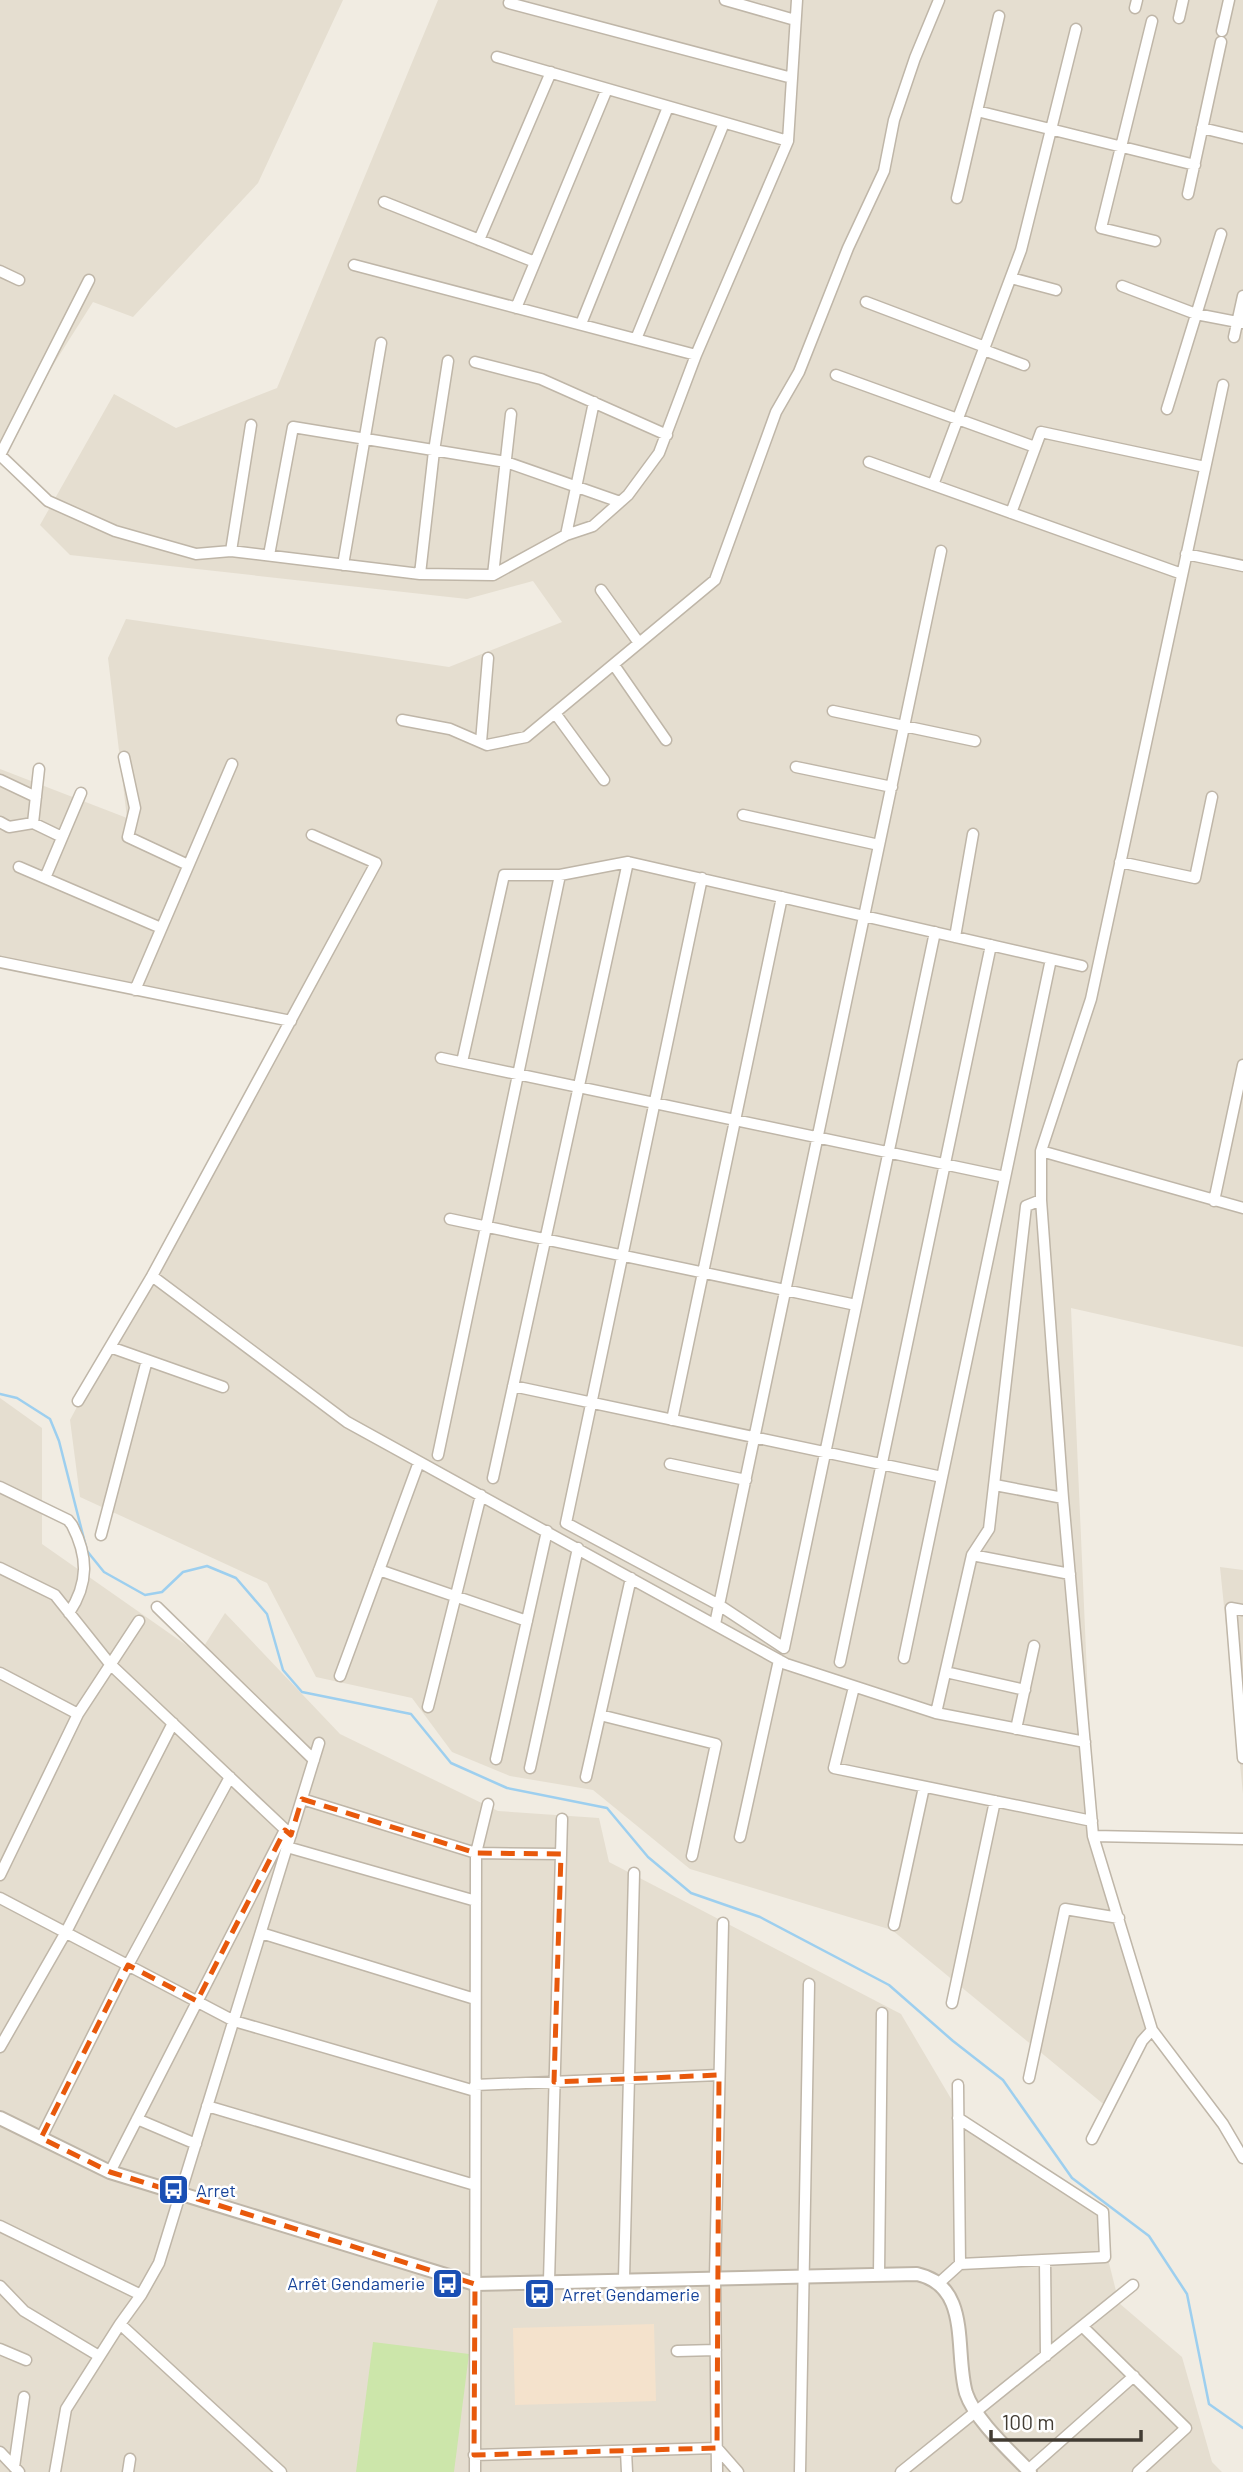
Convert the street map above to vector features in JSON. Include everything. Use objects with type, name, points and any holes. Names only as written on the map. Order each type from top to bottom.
[{"type":"street","points":[[724,0],[795,20]]},
{"type":"street","points":[[89,280],[0,455],[48,501],[115,531],[196,554],[231,551],[420,574],[492,575],[566,535],[593,526],[620,502],[659,453],[696,355],[788,141],[796,0]]},
{"type":"street","points":[[402,720],[450,729],[487,745],[527,737],[715,580],[776,412],[799,372],[848,248],[884,171],[894,120],[915,58],[939,0]]},
{"type":"street","points":[[1179,18],[1183,0]]},
{"type":"street","points":[[1223,31],[1229,0]]},
{"type":"street","points":[[509,3],[792,78]]},
{"type":"street","points":[[957,198],[999,16]]},
{"type":"street","points":[[1152,21],[1101,228],[1155,241]]},
{"type":"street","points":[[933,485],[1021,250],[1076,29]]},
{"type":"street","points":[[1188,194],[1221,42]]},
{"type":"street","points":[[497,57],[788,141]]},
{"type":"street","points":[[479,240],[551,72]]},
{"type":"street","points":[[516,307],[607,89]]},
{"type":"street","points":[[580,324],[668,107]]},
{"type":"street","points":[[977,111],[1195,165]]},
{"type":"street","points":[[636,339],[724,123]]},
{"type":"street","points":[[1202,128],[1243,138]]},
{"type":"street","points":[[384,202],[535,262]]},
{"type":"street","points":[[1167,409],[1221,234]]},
{"type":"street","points":[[354,265],[696,355]]},
{"type":"street","points":[[0,271],[19,280]]},
{"type":"street","points":[[1011,278],[1056,290]]},
{"type":"street","points":[[1122,286],[1196,314],[1240,322]]},
{"type":"street","points":[[1234,337],[1240,322],[1243,296]]},
{"type":"street","points":[[866,302],[1024,365]]},
{"type":"street","points":[[343,565],[381,343]]},
{"type":"street","points":[[420,574],[433,451],[448,360]]},
{"type":"street","points":[[475,362],[541,379],[667,435]]},
{"type":"street","points":[[836,375],[1035,447]]},
{"type":"street","points":[[1223,385],[1091,999],[1041,1151],[1041,1200],[1063,1497],[1093,1836],[1152,2030],[1223,2124],[1243,2158]]},
{"type":"street","points":[[566,535],[594,402]]},
{"type":"street","points":[[492,575],[511,414]]},
{"type":"street","points":[[231,551],[251,425]]},
{"type":"street","points":[[269,555],[293,428],[506,463],[620,502]]},
{"type":"street","points":[[1011,513],[1041,432],[1205,467]]},
{"type":"street","points":[[869,463],[1182,574]]},
{"type":"street","points":[[715,1624],[941,551]]},
{"type":"street","points":[[1186,554],[1243,566]]},
{"type":"street","points":[[601,590],[639,643]]},
{"type":"street","points":[[481,742],[488,658]]},
{"type":"street","points":[[614,665],[666,740]]},
{"type":"street","points":[[833,711],[975,741]]},
{"type":"street","points":[[555,713],[604,780]]},
{"type":"street","points":[[124,757],[135,808],[128,837],[188,865]]},
{"type":"street","points":[[135,990],[232,764]]},
{"type":"street","points":[[796,767],[891,787]]},
{"type":"street","points":[[33,823],[39,769]]},
{"type":"street","points":[[0,780],[36,797]]},
{"type":"street","points":[[45,878],[80,793]]},
{"type":"street","points":[[1120,862],[1195,878],[1213,797]]},
{"type":"street","points":[[743,815],[880,845]]},
{"type":"street","points":[[0,822],[9,827],[33,823],[62,837]]},
{"type":"street","points":[[955,937],[973,834]]},
{"type":"street","points":[[78,1401],[152,1276],[376,863],[312,835]]},
{"type":"street","points":[[493,1478],[628,862]]},
{"type":"street","points":[[461,1062],[505,874],[560,875],[628,862],[1082,966]]},
{"type":"street","points":[[19,867],[161,928]]},
{"type":"street","points":[[438,1455],[560,875]]},
{"type":"street","points":[[702,878],[566,1523],[719,1605],[784,1648],[935,932]]},
{"type":"street","points":[[672,1420],[782,897]]},
{"type":"street","points":[[840,1662],[991,945]]},
{"type":"street","points":[[904,1658],[1051,959]]},
{"type":"street","points":[[0,962],[290,1021]]},
{"type":"street","points":[[441,1058],[1005,1177]]},
{"type":"street","points":[[1214,1201],[1243,1065]]},
{"type":"street","points":[[1041,1151],[1243,1208]]},
{"type":"street","points":[[936,1713],[972,1555],[989,1529],[1026,1206],[1041,1200]]},
{"type":"street","points":[[450,1219],[856,1305]]},
{"type":"street","points":[[152,1276],[347,1422],[779,1660],[936,1713],[1085,1742]]},
{"type":"street","points":[[110,1347],[223,1387]]},
{"type":"street","points":[[101,1535],[147,1360]]},
{"type":"street","points":[[513,1386],[942,1477]]},
{"type":"street","points":[[340,1676],[419,1462]]},
{"type":"street","points":[[670,1464],[746,1480]]},
{"type":"street","points":[[995,1485],[1063,1497]]},
{"type":"street","points":[[0,1487],[68,1520],[72,1525],[85,1566],[85,1578],[69,1613]]},
{"type":"street","points":[[428,1707],[481,1495]]},
{"type":"street","points":[[496,1759],[547,1531]]},
{"type":"street","points":[[530,1768],[578,1548]]},
{"type":"street","points":[[972,1555],[1070,1574]]},
{"type":"street","points":[[0,1568],[55,1595],[110,1664],[288,1832]]},
{"type":"street","points":[[379,1570],[527,1621]]},
{"type":"street","points":[[586,1777],[631,1578]]},
{"type":"street","points":[[157,1607],[314,1760]]},
{"type":"street","points":[[1243,1610],[1231,1608],[1243,1757]]},
{"type":"street","points":[[0,1875],[78,1714],[139,1621]]},
{"type":"street","points":[[1016,1729],[1034,1646]]},
{"type":"street","points":[[740,1837],[779,1660]]},
{"type":"street","points":[[946,1672],[1025,1690]]},
{"type":"street","points":[[0,1673],[78,1714]]},
{"type":"street","points":[[854,1687],[834,1768],[1092,1821]]},
{"type":"street","points":[[600,1715],[716,1744],[692,1856]]},
{"type":"street","points":[[0,2047],[66,1932],[173,1723]]},
{"type":"street","points":[[110,2172],[197,2001],[288,1832],[302,1799],[319,1743]]},
{"type":"street","points":[[41,2138],[128,1965],[230,1777]]},
{"type":"street","points":[[894,1925],[924,1787]]},
{"type":"street","points":[[302,1799],[476,1853],[561,1854]]},
{"type":"street","points":[[952,2003],[995,1801]]},
{"type":"street","points":[[475,2472],[476,1853],[488,1804]]},
{"type":"street","points":[[549,2281],[562,1819]]},
{"type":"street","points":[[55,2472],[66,2409],[159,2263],[287,1847],[288,1832]]},
{"type":"street","points":[[1093,1836],[1243,1839]]},
{"type":"street","points":[[287,1847],[476,1901]]},
{"type":"street","points":[[624,2279],[634,1873]]},
{"type":"street","points":[[0,1898],[234,2021],[475,2088],[719,2075]]},
{"type":"street","points":[[1029,2078],[1065,1909],[1119,1918]]},
{"type":"street","points":[[717,2472],[715,2277],[723,1923]]},
{"type":"street","points":[[261,1933],[475,1999]]},
{"type":"street","points":[[800,2472],[809,1984]]},
{"type":"street","points":[[879,2274],[882,2013]]},
{"type":"street","points":[[1092,2138],[1142,2040],[1152,2030]]},
{"type":"street","points":[[958,2085],[960,2264]]},
{"type":"street","points":[[207,2106],[475,2185]]},
{"type":"street","points":[[0,2118],[110,2172],[475,2284],[879,2274],[928,2276],[939,2283],[955,2306],[966,2393],[977,2413],[1029,2471],[1134,2376]]},
{"type":"street","points":[[939,2283],[960,2264],[1105,2257],[1104,2212],[958,2118]]},
{"type":"street","points":[[137,2119],[196,2144]]},
{"type":"street","points":[[0,2226],[141,2295]]},
{"type":"street","points":[[1045,2260],[1046,2356]]},
{"type":"street","points":[[901,2472],[1133,2285]]},
{"type":"street","points":[[0,2286],[24,2311],[99,2356]]},
{"type":"street","points":[[120,2324],[281,2472]]},
{"type":"street","points":[[1083,2326],[1186,2428],[1138,2472]]},
{"type":"street","points":[[0,2349],[26,2360]]},
{"type":"street","points":[[677,2351],[716,2350]]},
{"type":"street","points":[[17,2469],[24,2397]]},
{"type":"street","points":[[474,2455],[717,2448]]},
{"type":"street","points":[[717,2448],[738,2472]]},
{"type":"street","points":[[626,2451],[627,2472]]},
{"type":"street","points":[[0,2452],[17,2469]]},
{"type":"street","points":[[128,2472],[130,2459]]},
{"type":"highlighted area","points":[[302,1799],[476,1853],[561,1854],[554,2082],[719,2075],[717,2448],[474,2455],[475,2284],[110,2172],[41,2138],[128,1965],[197,2001],[285,1830],[291,1835]]},
{"type":"shaded area","points":[[0,0],[343,0],[258,183],[133,317],[93,302],[0,449]]},
{"type":"shaded area","points":[[438,0],[1243,0],[1243,1347],[1071,1308],[1094,1835],[1155,2020],[1107,2107],[892,1930],[690,1869],[593,1790],[510,1776],[452,1752],[412,1698],[316,1677],[267,1583],[80,1497],[70,1420],[283,1023],[0,963],[0,769],[127,818],[108,658],[126,619],[449,667],[562,622],[533,581],[467,599],[70,555],[40,525],[114,394],[176,428],[277,388]]},
{"type":"shaded area","points":[[0,1398],[42,1428],[42,1544],[199,1654],[225,1613],[340,1734],[498,1811],[599,1818],[609,1862],[901,2014],[966,2124],[1096,2211],[1119,2303],[1182,2357],[1212,2462],[1222,2472],[0,2472]]},
{"type":"shaded area","points":[[1220,1567],[1243,1570],[1243,1794]]},
{"type":"shaded area","points":[[654,2324],[656,2401],[515,2405],[513,2328]]},
{"type":"green space","points":[[373,2342],[469,2354],[454,2472],[356,2472]]},
{"type":"waterway","points":[[0,1394],[17,1398],[50,1419],[59,1441],[87,1551],[104,1572],[145,1595],[162,1592],[183,1572],[207,1566],[236,1578],[267,1614],[283,1670],[302,1692],[411,1714],[451,1763],[507,1788],[607,1808],[648,1857],[691,1893],[760,1917],[889,1985],[1003,2080],[1072,2178],[1149,2236],[1187,2294],[1209,2404],[1243,2428]]},
{"type":"place","name":"Arret","points":[[173,2190]]},
{"type":"place","name":"Arrêt Gendamerie","points":[[448,2283]]},
{"type":"place","name":"Arret Gendamerie","points":[[539,2294]]}]
